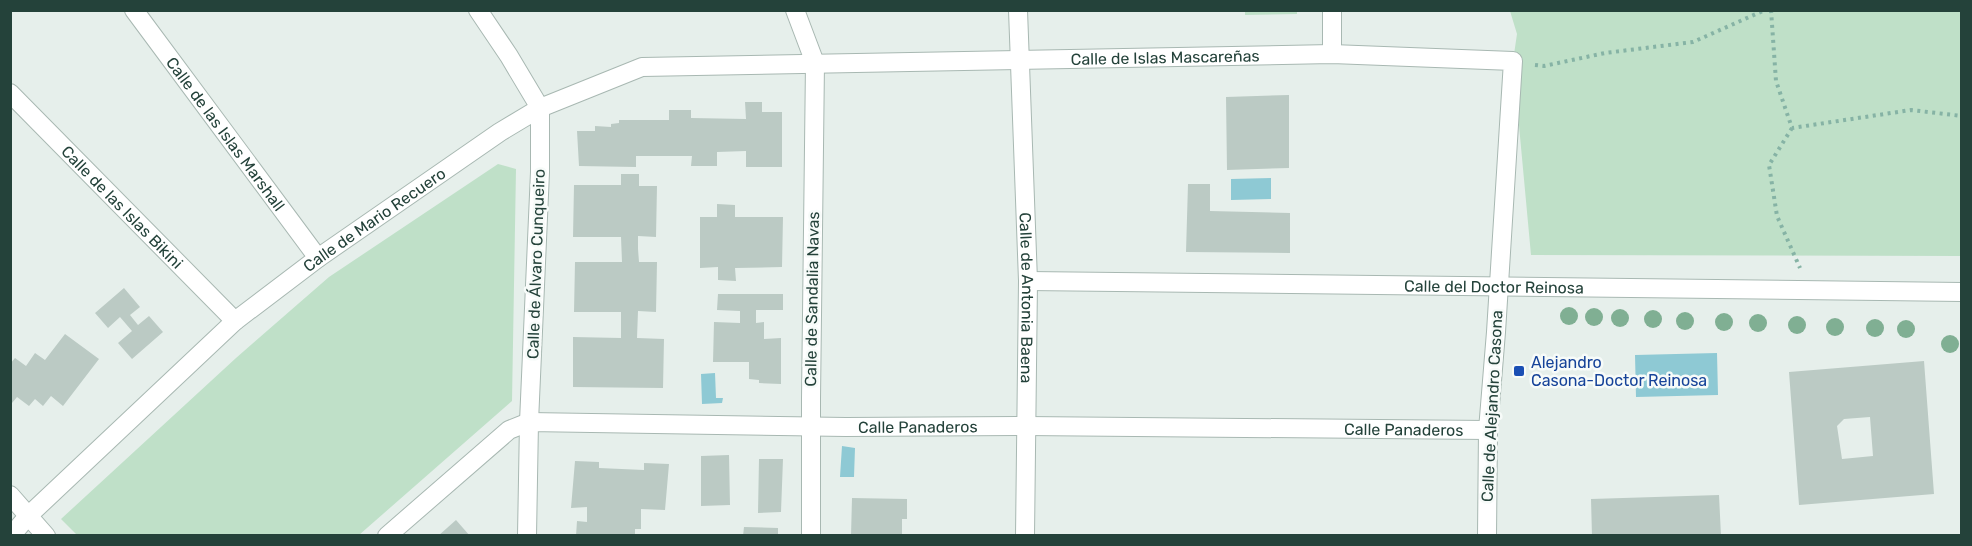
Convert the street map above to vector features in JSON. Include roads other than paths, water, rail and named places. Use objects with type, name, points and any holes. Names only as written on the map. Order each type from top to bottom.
[{"type":"street","name":"Calle de las Islas Marshall","points":[[134,10],[318,258]]},
{"type":"street","points":[[478,10],[540,108]]},
{"type":"street","points":[[795,10],[815,63]]},
{"type":"street","name":"Calle de Antonia Baena","points":[[1018,10],[1028,280],[1025,536]]},
{"type":"street","points":[[1332,10],[1332,54]]},
{"type":"street","name":"Calle de Islas Mascareñas","points":[[815,63],[1332,54],[1513,61]]},
{"type":"street","name":"Calle de Alejandro Casona","points":[[1487,536],[1488,430],[1513,61]]},
{"type":"street","name":"Calle de Mario Recuero","points":[[11,536],[28,516],[235,321],[318,258],[500,132],[540,108],[642,67],[815,63]]},
{"type":"street","name":"Calle de Sandalia Navas","points":[[812,536],[815,63]]},
{"type":"street","name":"Calle de las Islas Bikini","points":[[10,93],[235,321]]},
{"type":"street","name":"Calle de Álvaro Cunqueiro","points":[[527,536],[529,422],[540,172],[540,108]]},
{"type":"street","name":"Calle del Doctor Reinosa","points":[[1028,280],[1962,292]]},
{"type":"street","name":"Calle Panaderos","points":[[387,536],[509,430],[529,422],[1488,430]]},
{"type":"street","points":[[10,495],[46,536]]},
{"type":"water","points":[[1271,178],[1271,199],[1231,200],[1231,179]]},
{"type":"water","points":[[1717,353],[1718,395],[1636,397],[1635,355]]},
{"type":"water","points":[[715,373],[716,398],[723,398],[722,403],[702,404],[701,374]]},
{"type":"water","points":[[842,446],[855,448],[854,477],[840,477]]},
{"type":"place","name":"Alejandro Casona-Doctor Reinosa","points":[[1519,371]]}]
